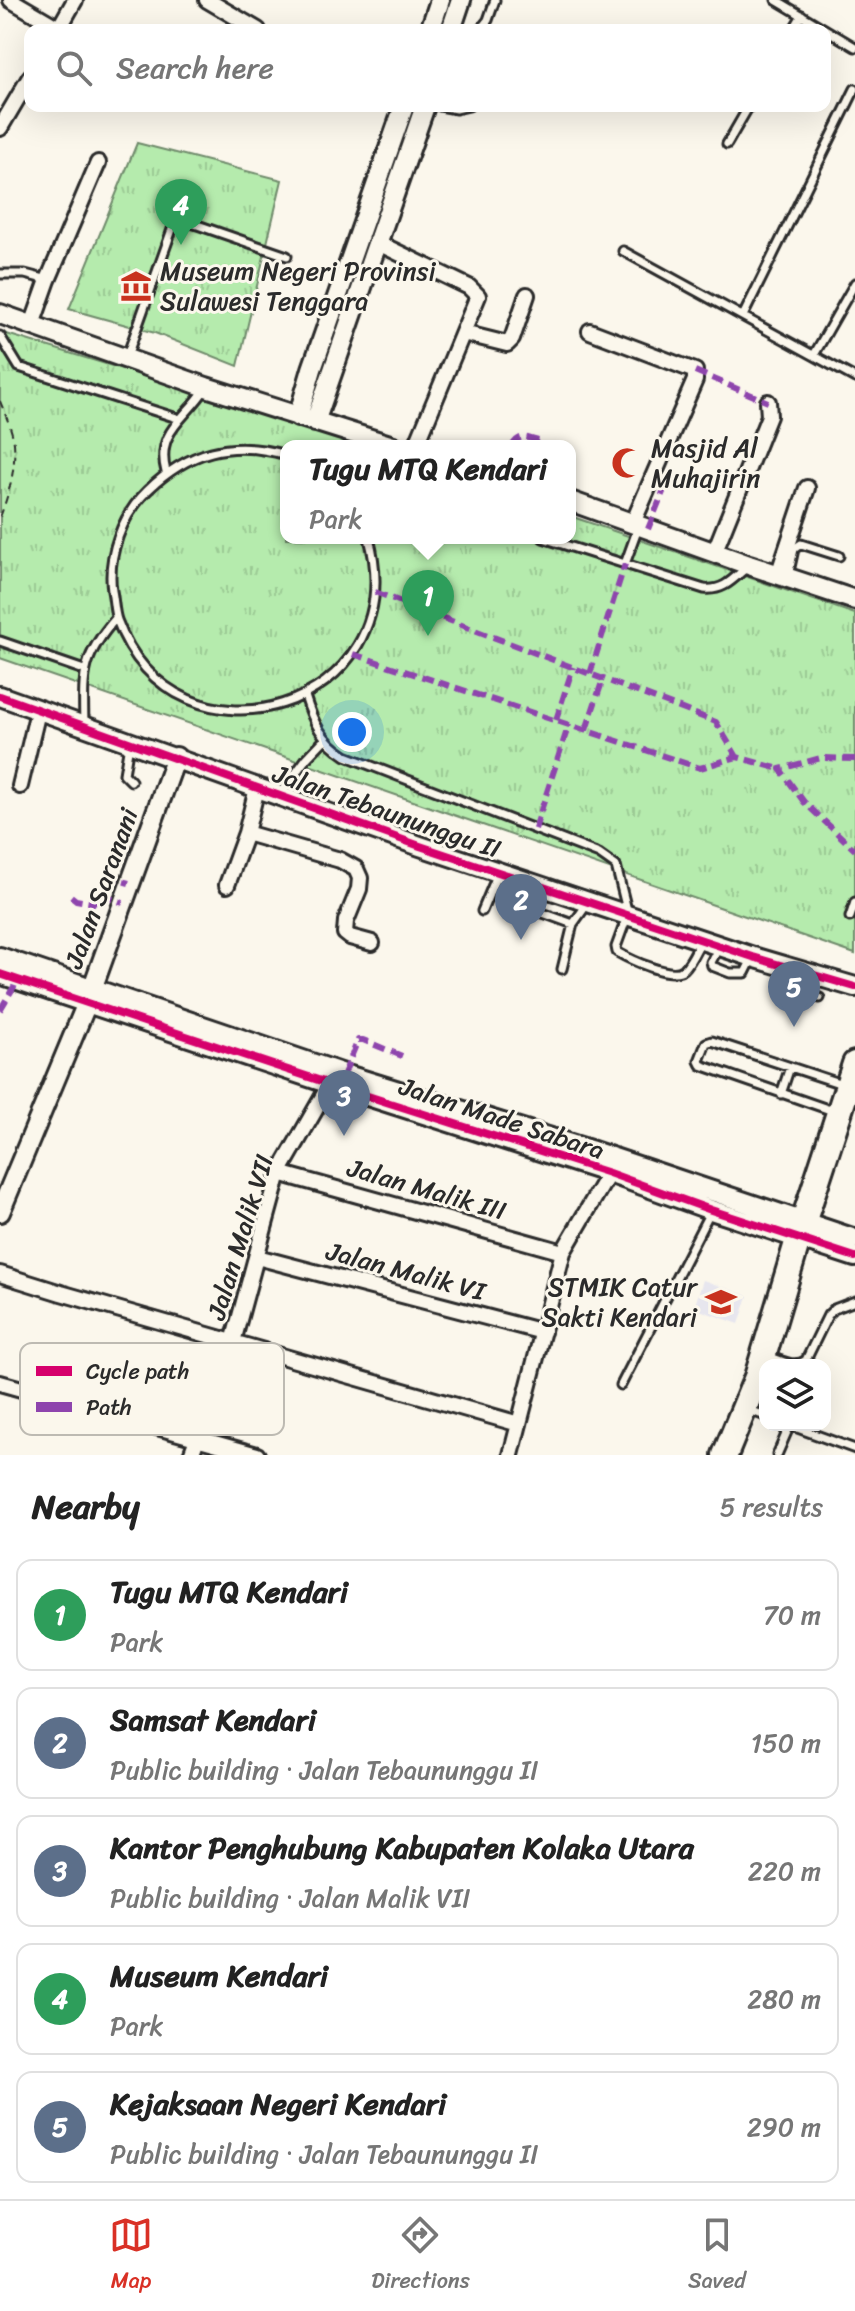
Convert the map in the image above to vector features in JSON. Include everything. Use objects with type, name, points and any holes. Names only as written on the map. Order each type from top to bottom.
[{"type":"highway","points":[[725,1455],[755,1412],[764,1354],[852,1075]]},
{"type":"street","points":[[11,0],[52,24]]},
{"type":"street","points":[[63,24],[75,0]]},
{"type":"street","points":[[207,0],[248,24]]},
{"type":"street","points":[[432,24],[440,0]]},
{"type":"street","points":[[453,24],[461,0]]},
{"type":"street","points":[[0,128],[24,87]]},
{"type":"street","points":[[307,420],[312,369],[396,112]]},
{"type":"street","points":[[307,420],[378,243],[423,112]]},
{"type":"street","points":[[32,325],[98,163]]},
{"type":"street","points":[[378,243],[476,292],[478,297],[418,440]]},
{"type":"street","points":[[463,333],[507,344],[512,339],[527,295]]},
{"type":"street","points":[[0,314],[206,387],[373,440]]},
{"type":"street","points":[[590,331],[695,373],[695,380],[636,524]]},
{"type":"street","points":[[714,553],[769,416],[768,402]]},
{"type":"street","points":[[782,577],[807,488]]},
{"type":"street","points":[[576,503],[855,600]]},
{"type":"street","name":"Jalan Tebaununggu II","points":[[0,696],[589,902],[753,957],[855,987]]},
{"type":"street","points":[[20,786],[38,711]]},
{"type":"street","name":"Jalan Saranani","points":[[0,1212],[90,996],[176,757]]},
{"type":"street","points":[[227,885],[246,833],[257,788]]},
{"type":"street","points":[[246,833],[340,860],[356,869],[360,878],[359,889],[346,921],[345,933],[372,943]]},
{"type":"street","name":"Jalan Made Sabara","points":[[0,957],[90,996],[330,1084],[609,1173],[711,1210],[801,1231],[855,1239]]},
{"type":"street","name":"Jalan Made Sabara","points":[[0,974],[90,996],[693,1184],[855,1257]]},
{"type":"street","name":"Jalan Malik VII","points":[[233,1342],[279,1173],[330,1084]]},
{"type":"street","name":"Jalan Malik III","points":[[279,1173],[563,1252]]},
{"type":"street","points":[[511,1455],[563,1252],[609,1173]]},
{"type":"street","name":"Jalan Malik VI","points":[[257,1257],[543,1332]]},
{"type":"street","points":[[0,1274],[236,1343]]},
{"type":"street","points":[[284,1357],[519,1424]]},
{"type":"street","points":[[0,1383],[20,1389]]},
{"type":"street","points":[[181,1435],[257,1455]]},
{"type":"street","name":"Jalan Malik VII","points":[[191,1455],[197,1435]]},
{"type":"lane","points":[[485,24],[495,0]]},
{"type":"lane","points":[[776,0],[817,24]]},
{"type":"lane","points":[[797,24],[802,15]]},
{"type":"lane","points":[[831,33],[855,47]]},
{"type":"lane","points":[[743,316],[855,89]]},
{"type":"lane","points":[[727,144],[746,112]]},
{"type":"lane","points":[[126,358],[175,221],[188,222],[287,256]]},
{"type":"lane","points":[[623,251],[855,378]]},
{"type":"lane","points":[[0,274],[25,274],[48,280]]},
{"type":"lane","points":[[814,355],[855,283]]},
{"type":"lane","points":[[0,336],[19,367],[180,419]]},
{"type":"lane","points":[[166,472],[164,443],[206,387]]},
{"type":"lane","points":[[280,453],[264,449],[230,448],[197,456],[166,472],[137,500],[118,537],[110,577],[116,618],[130,648],[150,674],[177,694],[208,707],[241,711],[274,708],[305,696],[332,678],[353,654],[368,624],[375,592],[375,560],[371,544]]},
{"type":"lane","points":[[625,564],[636,524]]},
{"type":"lane","points":[[562,544],[704,589],[724,588],[749,565]]},
{"type":"lane","points":[[782,577],[794,549],[801,544],[839,556]]},
{"type":"lane","points":[[84,725],[84,670],[95,645],[116,618]]},
{"type":"lane","points":[[0,641],[84,670]]},
{"type":"lane","points":[[305,696],[312,717],[332,747],[360,762],[599,854],[616,866],[628,914],[617,952],[645,967],[678,972],[711,942]]},
{"type":"lane","points":[[279,795],[325,739]]},
{"type":"lane","points":[[129,742],[124,774],[131,781]]},
{"type":"lane","points":[[482,911],[499,871]]},
{"type":"lane","points":[[562,969],[573,924],[589,902]]},
{"type":"lane","points":[[850,917],[855,902]]},
{"type":"lane","points":[[518,904],[573,924]]},
{"type":"lane","points":[[811,975],[805,989],[810,995],[820,998]]},
{"type":"lane","points":[[839,1113],[701,1065],[702,1050],[706,1043],[712,1041],[790,1067],[852,1075]]},
{"type":"lane","points":[[781,1094],[790,1067]]},
{"type":"lane","points":[[621,1385],[711,1210]]},
{"type":"lane","points":[[764,1354],[801,1364],[806,1360],[828,1315],[834,1309],[855,1301]]},
{"type":"lane","points":[[777,1455],[787,1431]]},
{"type":"lane","points":[[806,1431],[855,1449]]},
{"type":"path","points":[[0,401],[14,441],[6,502],[0,517]]},
{"type":"path","points":[[0,500],[6,502]]},
{"type":"shaded area","name":"STMIK Catur Sakti Kendari","points":[[703,1280],[748,1296],[739,1324],[694,1308]]},
{"type":"green space","points":[[137,143],[282,180],[238,366],[155,333],[69,309]]},
{"type":"green space","points":[[0,332],[349,440],[280,440],[280,544],[576,544],[576,518],[855,614],[855,954],[0,658]]},
{"type":"marked path","points":[[695,371],[768,402]]},
{"type":"marked path","points":[[517,440],[534,440]]},
{"type":"marked path","points":[[648,529],[668,480]]},
{"type":"marked path","points":[[590,674],[625,564]]},
{"type":"marked path","points":[[375,592],[716,722],[737,757]]},
{"type":"marked path","points":[[353,654],[700,768],[737,757],[780,769]]},
{"type":"marked path","points":[[556,720],[573,667]]},
{"type":"marked path","points":[[586,730],[603,679]]},
{"type":"marked path","points":[[535,829],[569,724]]},
{"type":"marked path","points":[[855,759],[821,758],[780,769],[804,802],[855,850]]},
{"type":"marked path","points":[[102,895],[100,890],[110,878],[129,883]]},
{"type":"marked path","points":[[71,896],[94,903],[102,895],[123,903]]},
{"type":"marked path","points":[[0,1010],[18,980]]},
{"type":"marked path","points":[[344,1074],[358,1040],[402,1056]]},
{"type":"cycle path","points":[[0,696],[420,846],[753,957],[855,987]]},
{"type":"cycle path","points":[[0,974],[609,1173],[855,1257]]},
{"type":"place","name":"Museum Kendari","points":[[181,245]]},
{"type":"place","name":"Museum Negeri Provinsi Sulawesi Tenggara","points":[[136,286]]},
{"type":"place","name":"Masjid Al Muhajirin","points":[[627,463]]},
{"type":"place","name":"Tugu MTQ Kendari","points":[[428,636]]},
{"type":"place","name":"Samsat Kendari","points":[[521,940]]},
{"type":"place","name":"Kejaksaan Negeri Kendari","points":[[794,1027]]},
{"type":"place","name":"Kantor Penghubung Kabupaten Kolaka Utara","points":[[344,1136]]},
{"type":"place","name":"STMIK Catur Sakti Kendari","points":[[721,1302]]}]
